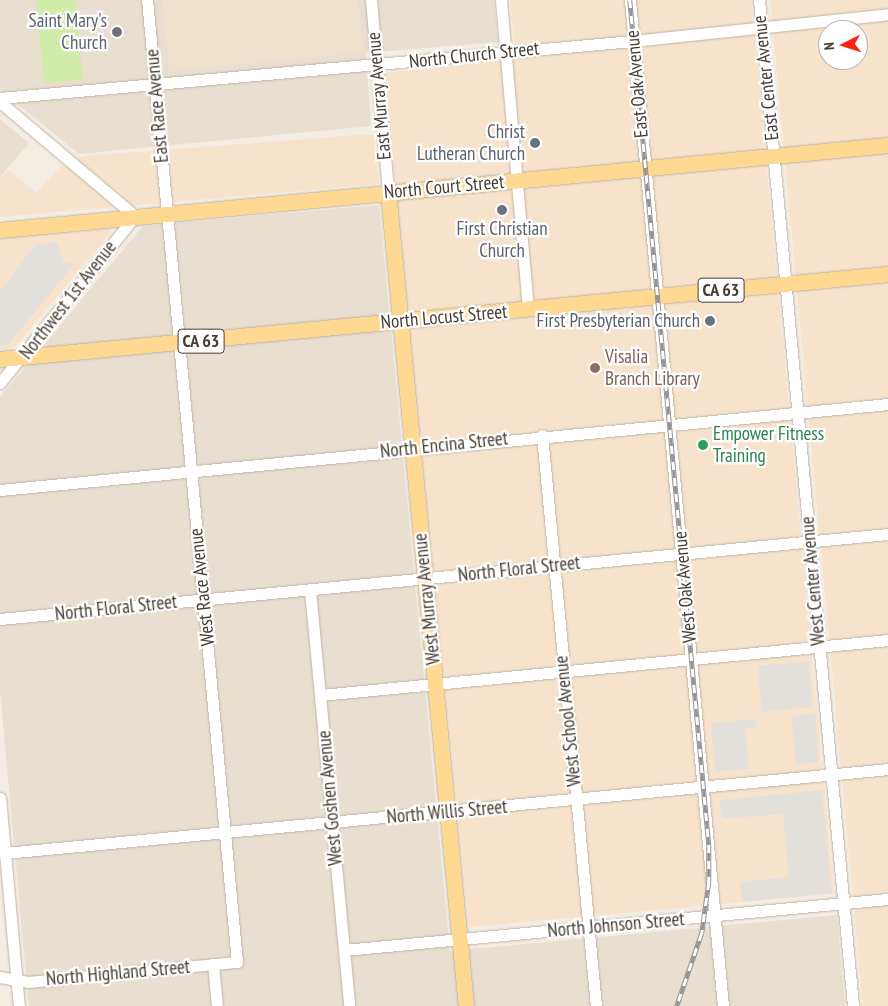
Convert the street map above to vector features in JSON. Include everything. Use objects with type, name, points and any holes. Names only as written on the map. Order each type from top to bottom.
[{"type":"main road","name":"North Court Street","points":[[0,230],[888,145]]},
{"type":"main road","name":"West Murray Avenue","points":[[388,192],[402,321],[466,1006]]},
{"type":"main road","name":"North Locust Street","points":[[0,359],[888,274]]},
{"type":"street","name":"East Race Avenue","points":[[147,0],[167,213]]},
{"type":"street","name":"East Murray Avenue","points":[[371,0],[388,192]]},
{"type":"street","points":[[501,0],[528,309]]},
{"type":"street","name":"East Oak Avenue","points":[[630,0],[644,168]]},
{"type":"street","name":"East Center Avenue","points":[[759,0],[774,155]]},
{"type":"street","name":"North Church Street","points":[[0,98],[633,41],[888,14]]},
{"type":"street","points":[[0,102],[135,216]]},
{"type":"street","name":"West Center Avenue","points":[[774,155],[853,1006]]},
{"type":"street","name":"West Oak Avenue","points":[[644,168],[670,425],[723,1006]]},
{"type":"street","name":"West Race Avenue","points":[[167,213],[237,962]]},
{"type":"street","name":"Northwest 1st Avenue","points":[[0,384],[24,357],[135,216]]},
{"type":"street","name":"North Encina Street","points":[[0,490],[542,435],[888,404]]},
{"type":"street","name":"West School Avenue","points":[[542,435],[596,1006]]},
{"type":"street","name":"North Floral Street","points":[[0,619],[888,534]]},
{"type":"street","name":"West Goshen Avenue","points":[[310,590],[349,1006]]},
{"type":"street","points":[[321,695],[564,671],[692,661],[888,640]]},
{"type":"street","name":"North Willis Street","points":[[5,853],[888,769]]},
{"type":"street","points":[[0,798],[19,1006]]},
{"type":"street","name":"North Johnson Street","points":[[344,950],[888,899]]},
{"type":"street","name":"North Highland Street","points":[[0,977],[28,982],[237,962]]},
{"type":"street","points":[[213,964],[217,1006]]},
{"type":"shaded area","points":[[0,0],[494,0],[498,42],[366,53],[371,126],[79,154],[0,90]]},
{"type":"shaded area","points":[[162,0],[358,0],[363,52],[169,71]]},
{"type":"shaded area","points":[[510,0],[751,0],[834,894],[469,927],[384,73],[516,60]]},
{"type":"shaded area","points":[[770,0],[888,0],[888,1006],[863,1006]]},
{"type":"shaded area","points":[[0,119],[29,143],[0,177]]},
{"type":"shaded area","points":[[373,134],[379,184],[0,217],[0,178],[8,170],[36,193],[61,166],[83,156]]},
{"type":"shaded area","points":[[379,205],[450,951],[837,915],[845,1006],[29,1006],[0,691],[0,397],[143,226]]},
{"type":"shaded area","points":[[108,229],[111,232],[15,347],[0,350],[0,238]]},
{"type":"shaded area","points":[[57,242],[64,262],[73,264],[72,267],[8,345],[0,346],[0,291],[35,245]]},
{"type":"shaded area","points":[[809,661],[813,707],[762,712],[757,666]]},
{"type":"shaded area","points":[[815,714],[819,762],[796,765],[791,716]]},
{"type":"shaded area","points":[[755,719],[756,728],[745,729],[749,769],[715,772],[711,723]]},
{"type":"shaded area","points":[[822,790],[832,893],[742,902],[740,882],[789,877],[783,814],[722,819],[720,800]]},
{"type":"green space","points":[[36,0],[75,0],[83,80],[44,83]]},
{"type":"railway","points":[[630,0],[709,845],[709,882],[702,933],[677,1006]]},
{"type":"place","name":"Saint Mary's Church","points":[[117,32]]},
{"type":"place","name":"Christ Lutheran Church","points":[[535,143]]},
{"type":"place","name":"First Christian Church","points":[[502,210]]},
{"type":"place","name":"First Presbyterian Church","points":[[710,321]]},
{"type":"place","name":"Visalia Branch Library","points":[[595,368]]},
{"type":"place","name":"Empower Fitness Training","points":[[703,445]]}]
